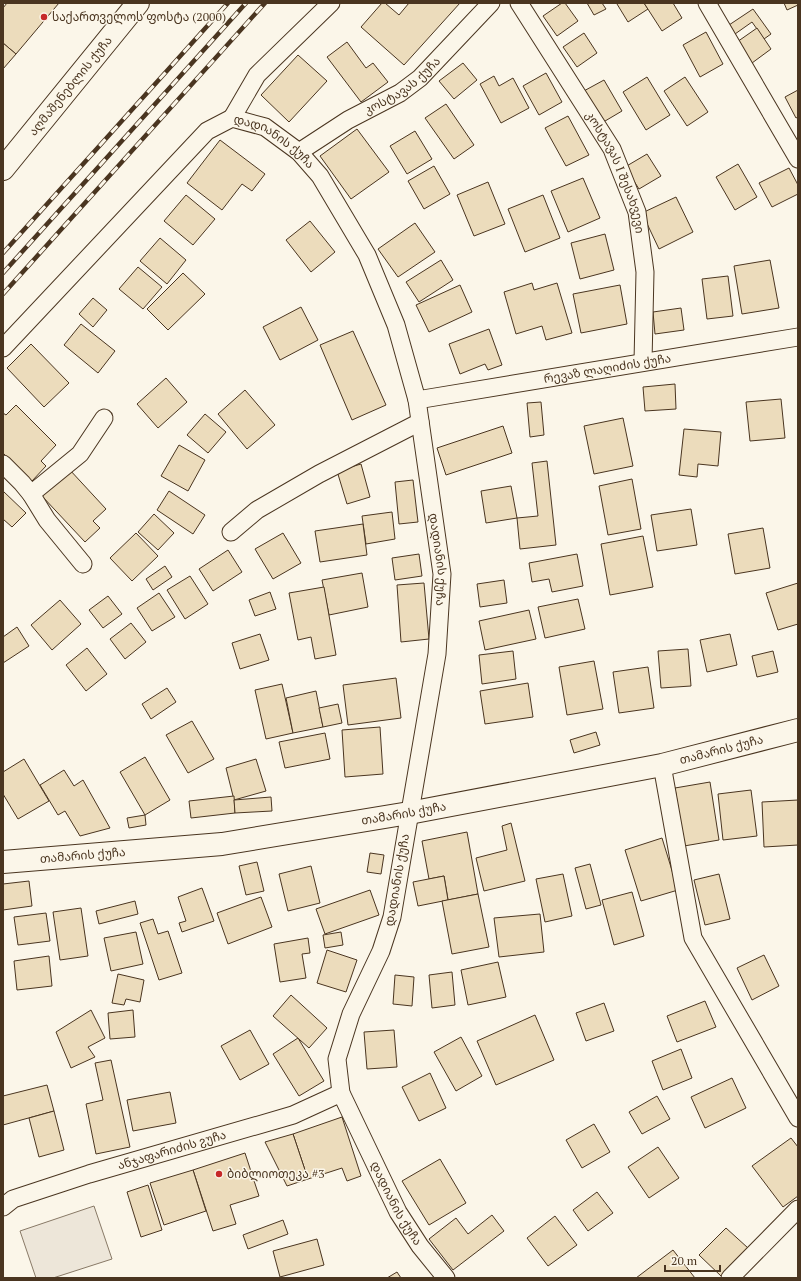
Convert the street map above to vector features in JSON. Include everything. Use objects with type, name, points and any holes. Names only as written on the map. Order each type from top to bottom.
[{"type":"main road","name":"აღმაშენებლის ქუჩა","points":[[3,168],[138,3]]},
{"type":"main road","name":"თამარის ქუჩა","points":[[3,862],[222,844],[409,813],[662,765],[798,730]]},
{"type":"street","points":[[232,118],[257,75],[331,3]]},
{"type":"street","name":"კოსტავას ქუჩა","points":[[299,152],[348,120],[400,93],[420,78],[491,3]]},
{"type":"street","name":"კოსტავას I შესახვევი","points":[[520,3],[612,149],[637,212],[645,272],[643,362]]},
{"type":"street","points":[[707,3],[798,159]]},
{"type":"street","name":"დადიანის ქუჩა","points":[[3,348],[207,131],[232,118],[265,126],[299,152],[320,176],[367,256],[396,326],[417,400],[442,574],[437,654],[392,917],[381,951],[351,1014],[337,1059],[341,1093],[398,1212],[420,1246],[446,1278]]},
{"type":"street","name":"რევაზ ლაღიძის ქუჩა","points":[[417,400],[798,337]]},
{"type":"street","points":[[31,494],[80,454],[104,418]]},
{"type":"street","points":[[232,532],[257,510],[319,474],[420,422]]},
{"type":"street","points":[[3,464],[31,494],[47,520],[83,564]]},
{"type":"street","points":[[662,765],[693,938],[798,1118]]},
{"type":"street","name":"ანჯაფარიძის ჷუჩა","points":[[3,1207],[13,1199],[89,1174],[293,1115],[341,1093]]},
{"type":"street","points":[[730,1278],[798,1209]]},
{"type":"shaded area","points":[[94,1206],[112,1259],[53,1278],[36,1278],[20,1231]]},
{"type":"building","points":[[7,3],[59,3],[16,54],[3,43],[3,8]]},
{"type":"building","points":[[382,3],[385,3],[399,15],[409,3],[460,3],[404,65],[361,27]]},
{"type":"building","points":[[562,3],[565,3],[578,21],[557,36],[543,16]]},
{"type":"building","points":[[587,3],[602,3],[606,9],[594,15]]},
{"type":"building","points":[[644,3],[648,9],[628,22],[617,4]]},
{"type":"building","points":[[644,3],[673,3],[682,18],[662,31]]},
{"type":"building","points":[[784,3],[798,3],[798,5],[787,10]]},
{"type":"building","points":[[753,9],[771,34],[764,39],[752,22],[735,34],[729,25]]},
{"type":"building","points":[[757,28],[771,49],[752,63],[737,42]]},
{"type":"building","points":[[706,32],[723,64],[700,77],[683,45]]},
{"type":"building","points":[[584,33],[597,53],[577,67],[563,47]]},
{"type":"building","points":[[347,42],[366,68],[373,63],[388,82],[361,102],[327,57]]},
{"type":"building","points":[[3,43],[16,54],[3,69]]},
{"type":"building","points":[[298,55],[327,81],[289,122],[261,95]]},
{"type":"building","points":[[463,63],[477,80],[454,99],[439,81]]},
{"type":"building","points":[[546,73],[562,102],[539,115],[523,86]]},
{"type":"building","points":[[494,76],[499,86],[513,78],[529,108],[501,123],[480,84]]},
{"type":"building","points":[[647,77],[670,115],[646,130],[623,92]]},
{"type":"building","points":[[685,77],[708,112],[687,126],[664,91]]},
{"type":"building","points":[[604,80],[622,111],[600,124],[582,92]]},
{"type":"building","points":[[798,90],[798,117],[796,118],[785,97]]},
{"type":"building","points":[[446,104],[474,145],[454,159],[425,118]]},
{"type":"building","points":[[568,116],[589,155],[566,166],[545,128]]},
{"type":"building","points":[[357,129],[389,172],[351,199],[320,156]]},
{"type":"building","points":[[415,131],[432,159],[407,174],[390,146]]},
{"type":"building","points":[[220,140],[265,174],[252,191],[242,184],[222,210],[187,183]]},
{"type":"building","points":[[647,154],[661,176],[639,189],[625,167]]},
{"type":"building","points":[[738,164],[757,197],[735,210],[716,177]]},
{"type":"building","points":[[434,166],[450,194],[424,209],[408,181]]},
{"type":"building","points":[[789,168],[798,185],[798,194],[772,207],[759,183]]},
{"type":"building","points":[[583,178],[600,218],[568,232],[551,191]]},
{"type":"building","points":[[488,182],[505,224],[474,236],[457,195]]},
{"type":"building","points":[[186,195],[215,219],[193,245],[164,221]]},
{"type":"building","points":[[543,195],[560,238],[525,252],[508,209]]},
{"type":"building","points":[[676,197],[693,232],[659,249],[642,213]]},
{"type":"building","points":[[310,221],[335,252],[311,272],[286,240]]},
{"type":"building","points":[[415,223],[435,252],[398,277],[378,249]]},
{"type":"building","points":[[605,234],[614,270],[580,279],[571,243]]},
{"type":"building","points":[[160,238],[186,260],[167,284],[140,261]]},
{"type":"building","points":[[441,260],[453,280],[419,302],[406,282]]},
{"type":"building","points":[[770,260],[779,308],[742,314],[734,266]]},
{"type":"building","points":[[138,267],[162,287],[143,309],[119,289]]},
{"type":"building","points":[[183,273],[205,294],[168,330],[147,309]]},
{"type":"building","points":[[728,276],[733,316],[707,319],[702,279]]},
{"type":"building","points":[[532,283],[534,290],[557,283],[572,333],[546,340],[542,326],[516,334],[504,292]]},
{"type":"building","points":[[460,285],[472,312],[429,332],[416,305]]},
{"type":"building","points":[[620,285],[627,324],[581,333],[573,294]]},
{"type":"building","points":[[93,298],[107,310],[93,327],[79,314]]},
{"type":"building","points":[[301,307],[318,340],[280,360],[263,327]]},
{"type":"building","points":[[681,308],[684,330],[655,334],[653,312]]},
{"type":"building","points":[[81,324],[115,351],[98,373],[64,345]]},
{"type":"building","points":[[489,329],[502,365],[488,370],[485,364],[460,374],[449,344]]},
{"type":"building","points":[[353,331],[386,405],[352,420],[320,345]]},
{"type":"building","points":[[31,344],[69,383],[44,407],[7,368]]},
{"type":"building","points":[[166,378],[187,402],[158,428],[137,404]]},
{"type":"building","points":[[675,384],[676,409],[645,411],[643,387]]},
{"type":"building","points":[[245,390],[275,425],[247,449],[218,414]]},
{"type":"building","points":[[781,399],[785,438],[750,441],[746,402]]},
{"type":"building","points":[[541,402],[544,435],[530,437],[527,403]]},
{"type":"building","points":[[16,405],[56,445],[41,461],[46,466],[32,481],[3,453],[3,413],[6,415]]},
{"type":"building","points":[[205,414],[226,432],[208,453],[187,435]]},
{"type":"building","points":[[623,418],[633,466],[594,474],[584,426]]},
{"type":"building","points":[[503,426],[512,453],[446,475],[437,448]]},
{"type":"building","points":[[684,429],[721,432],[718,466],[698,464],[697,477],[679,475]]},
{"type":"building","points":[[179,445],[205,460],[188,491],[161,476]]},
{"type":"building","points":[[547,461],[556,545],[520,549],[517,518],[538,516],[532,463]]},
{"type":"building","points":[[361,464],[370,497],[347,504],[337,471]]},
{"type":"building","points":[[69,469],[106,509],[93,521],[100,528],[85,542],[41,495]]},
{"type":"building","points":[[632,479],[641,529],[608,535],[599,486]]},
{"type":"building","points":[[413,480],[418,522],[399,524],[395,482]]},
{"type":"building","points":[[511,486],[517,518],[486,523],[481,491]]},
{"type":"building","points":[[3,491],[26,513],[12,527],[3,519]]},
{"type":"building","points":[[169,491],[205,515],[193,534],[157,510]]},
{"type":"building","points":[[691,509],[697,545],[657,551],[651,515]]},
{"type":"building","points":[[392,512],[395,539],[366,544],[362,516]]},
{"type":"building","points":[[154,514],[174,533],[158,550],[138,532]]},
{"type":"building","points":[[363,524],[367,555],[320,562],[315,531]]},
{"type":"building","points":[[763,528],[770,568],[735,574],[728,534]]},
{"type":"building","points":[[136,533],[158,556],[132,581],[110,558]]},
{"type":"building","points":[[283,533],[301,563],[273,579],[255,549]]},
{"type":"building","points":[[643,536],[653,587],[610,595],[601,544]]},
{"type":"building","points":[[228,550],[242,572],[213,591],[199,569]]},
{"type":"building","points":[[419,554],[422,576],[395,580],[392,558]]},
{"type":"building","points":[[577,554],[583,586],[552,592],[549,579],[532,582],[529,563]]},
{"type":"building","points":[[165,566],[172,577],[153,590],[146,579]]},
{"type":"building","points":[[362,573],[368,607],[329,615],[322,580]]},
{"type":"building","points":[[190,576],[208,604],[185,619],[167,590]]},
{"type":"building","points":[[504,580],[507,603],[480,607],[477,584]]},
{"type":"building","points":[[424,583],[429,639],[401,642],[397,585]]},
{"type":"building","points":[[798,583],[798,624],[778,630],[766,593]]},
{"type":"building","points":[[324,587],[336,655],[315,659],[311,637],[298,640],[289,593]]},
{"type":"building","points":[[270,592],[276,609],[255,616],[249,600]]},
{"type":"building","points":[[159,593],[175,617],[152,631],[137,608]]},
{"type":"building","points":[[108,596],[122,614],[103,628],[89,610]]},
{"type":"building","points":[[578,599],[585,629],[545,638],[538,607]]},
{"type":"building","points":[[60,600],[81,624],[52,650],[31,625]]},
{"type":"building","points":[[529,610],[536,639],[485,650],[479,621]]},
{"type":"building","points":[[131,623],[146,642],[125,659],[110,639]]},
{"type":"building","points":[[17,627],[29,646],[3,663],[3,637]]},
{"type":"building","points":[[260,634],[269,660],[240,669],[232,643]]},
{"type":"building","points":[[730,634],[737,665],[707,672],[700,640]]},
{"type":"building","points":[[87,648],[107,674],[86,691],[66,665]]},
{"type":"building","points":[[688,649],[691,686],[661,688],[658,651]]},
{"type":"building","points":[[513,651],[516,679],[482,684],[479,655]]},
{"type":"building","points":[[773,651],[778,672],[757,677],[752,656]]},
{"type":"building","points":[[594,661],[603,709],[567,715],[559,667]]},
{"type":"building","points":[[648,667],[654,708],[619,713],[613,672]]},
{"type":"building","points":[[396,678],[401,718],[348,725],[343,685]]},
{"type":"building","points":[[528,683],[533,717],[485,724],[480,691]]},
{"type":"building","points":[[282,684],[293,733],[266,739],[255,690]]},
{"type":"building","points":[[167,688],[176,702],[151,719],[142,704]]},
{"type":"building","points":[[316,691],[323,727],[293,733],[286,698]]},
{"type":"building","points":[[338,704],[342,723],[323,727],[319,708]]},
{"type":"building","points":[[192,721],[214,759],[188,773],[166,735]]},
{"type":"building","points":[[380,727],[383,774],[345,777],[342,730]]},
{"type":"building","points":[[596,732],[600,745],[574,753],[570,740]]},
{"type":"building","points":[[325,733],[330,759],[285,768],[279,742]]},
{"type":"building","points":[[145,757],[170,800],[145,815],[120,772]]},
{"type":"building","points":[[24,759],[49,801],[18,819],[3,794],[3,772]]},
{"type":"building","points":[[256,759],[266,791],[234,800],[226,768]]},
{"type":"building","points":[[64,770],[74,786],[83,780],[110,828],[80,836],[65,811],[58,815],[40,785]]},
{"type":"building","points":[[710,782],[719,840],[684,846],[675,788]]},
{"type":"building","points":[[751,790],[757,836],[723,840],[718,794]]},
{"type":"building","points":[[234,796],[235,813],[191,818],[189,801]]},
{"type":"building","points":[[271,797],[272,811],[235,813],[234,800]]},
{"type":"building","points":[[798,800],[798,845],[764,847],[762,802]]},
{"type":"building","points":[[145,815],[146,825],[129,828],[127,818]]},
{"type":"building","points":[[511,823],[525,881],[484,891],[476,858],[507,850],[502,826]]},
{"type":"building","points":[[467,832],[478,894],[448,900],[444,876],[429,879],[422,841]]},
{"type":"building","points":[[662,838],[678,890],[641,901],[625,850]]},
{"type":"building","points":[[370,853],[384,855],[381,874],[367,872]]},
{"type":"building","points":[[257,862],[264,891],[246,895],[239,866]]},
{"type":"building","points":[[590,864],[601,905],[586,909],[575,868]]},
{"type":"building","points":[[311,866],[320,903],[288,911],[279,874]]},
{"type":"building","points":[[563,874],[572,916],[545,922],[536,879]]},
{"type":"building","points":[[719,874],[730,919],[705,925],[694,880]]},
{"type":"building","points":[[444,876],[448,900],[418,906],[413,882]]},
{"type":"building","points":[[29,881],[32,906],[3,910],[3,884]]},
{"type":"building","points":[[202,888],[214,921],[182,932],[179,923],[186,921],[178,897]]},
{"type":"building","points":[[370,890],[379,915],[325,934],[316,909]]},
{"type":"building","points":[[632,892],[644,936],[614,945],[602,900]]},
{"type":"building","points":[[478,894],[489,947],[452,954],[442,901]]},
{"type":"building","points":[[261,897],[272,927],[228,944],[217,913]]},
{"type":"building","points":[[135,901],[138,914],[99,924],[96,911]]},
{"type":"building","points":[[81,908],[88,956],[60,960],[53,912]]},
{"type":"building","points":[[46,913],[50,941],[18,945],[14,917]]},
{"type":"building","points":[[540,914],[544,952],[499,957],[494,918]]},
{"type":"building","points":[[153,919],[158,934],[168,931],[182,973],[159,980],[140,923]]},
{"type":"building","points":[[136,932],[143,964],[111,971],[104,938]]},
{"type":"building","points":[[341,932],[343,945],[325,948],[323,935]]},
{"type":"building","points":[[308,938],[310,953],[302,954],[306,978],[280,982],[274,944]]},
{"type":"building","points":[[327,950],[357,960],[346,992],[317,983]]},
{"type":"building","points":[[764,955],[779,986],[752,1000],[737,968]]},
{"type":"building","points":[[49,956],[52,986],[17,990],[14,961]]},
{"type":"building","points":[[498,962],[506,997],[468,1005],[461,970]]},
{"type":"building","points":[[452,972],[455,1005],[432,1008],[429,975]]},
{"type":"building","points":[[118,974],[144,980],[140,1002],[126,999],[124,1005],[112,1003]]},
{"type":"building","points":[[395,975],[414,977],[412,1006],[393,1004]]},
{"type":"building","points":[[291,995],[327,1028],[309,1048],[273,1016]]},
{"type":"building","points":[[705,1001],[716,1027],[677,1042],[667,1016]]},
{"type":"building","points":[[604,1003],[614,1031],[586,1041],[576,1013]]},
{"type":"building","points":[[91,1010],[105,1038],[88,1047],[95,1057],[71,1068],[56,1032]]},
{"type":"building","points":[[133,1010],[135,1037],[110,1039],[108,1013]]},
{"type":"building","points":[[535,1015],[554,1060],[496,1085],[477,1041]]},
{"type":"building","points":[[250,1030],[269,1064],[240,1080],[221,1046]]},
{"type":"building","points":[[394,1030],[397,1067],[367,1069],[364,1032]]},
{"type":"building","points":[[461,1037],[482,1076],[456,1091],[434,1052]]},
{"type":"building","points":[[298,1038],[324,1081],[299,1096],[273,1054]]},
{"type":"building","points":[[681,1049],[692,1078],[663,1090],[652,1061]]},
{"type":"building","points":[[111,1060],[130,1147],[96,1154],[86,1104],[103,1100],[95,1063]]},
{"type":"building","points":[[430,1073],[446,1108],[419,1121],[402,1087]]},
{"type":"building","points":[[732,1078],[746,1108],[705,1128],[691,1097]]},
{"type":"building","points":[[47,1085],[54,1111],[3,1125],[3,1096]]},
{"type":"building","points":[[170,1092],[176,1123],[133,1131],[127,1100]]},
{"type":"building","points":[[657,1096],[670,1119],[642,1134],[629,1112]]},
{"type":"building","points":[[54,1111],[64,1150],[39,1157],[29,1118]]},
{"type":"building","points":[[342,1117],[361,1176],[347,1181],[342,1168],[308,1179],[293,1134]]},
{"type":"building","points":[[594,1124],[610,1152],[582,1168],[566,1140]]},
{"type":"building","points":[[293,1134],[308,1179],[287,1186],[265,1142]]},
{"type":"building","points":[[791,1138],[798,1147],[798,1196],[783,1207],[752,1166]]},
{"type":"building","points":[[658,1147],[679,1178],[649,1198],[628,1167]]},
{"type":"building","points":[[245,1153],[259,1196],[230,1205],[236,1224],[213,1231],[193,1170]]},
{"type":"building","points":[[440,1159],[466,1203],[429,1225],[402,1181]]},
{"type":"building","points":[[193,1170],[206,1211],[164,1225],[150,1183]]},
{"type":"building","points":[[148,1185],[162,1230],[141,1237],[127,1192]]},
{"type":"building","points":[[597,1192],[613,1213],[588,1231],[573,1210]]},
{"type":"building","points":[[492,1215],[504,1231],[453,1270],[429,1239],[456,1218],[468,1234]]},
{"type":"building","points":[[555,1216],[577,1245],[548,1266],[527,1238]]},
{"type":"building","points":[[283,1220],[288,1234],[248,1249],[243,1235]]},
{"type":"building","points":[[726,1228],[748,1248],[721,1276],[699,1255]]},
{"type":"building","points":[[317,1239],[324,1265],[280,1277],[273,1251]]},
{"type":"building","points":[[673,1250],[695,1278],[636,1278]]},
{"type":"building","points":[[397,1272],[401,1278],[387,1278]]},
{"type":"railway","points":[[3,253],[228,3]]},
{"type":"railway","points":[[3,273],[246,3]]},
{"type":"railway","points":[[3,294],[265,3]]},
{"type":"place","name":"საქართველოს ფოსტა (2000)","points":[[44,17]]},
{"type":"place","name":"ბიბლიოთეკა #3","points":[[219,1174]]}]
